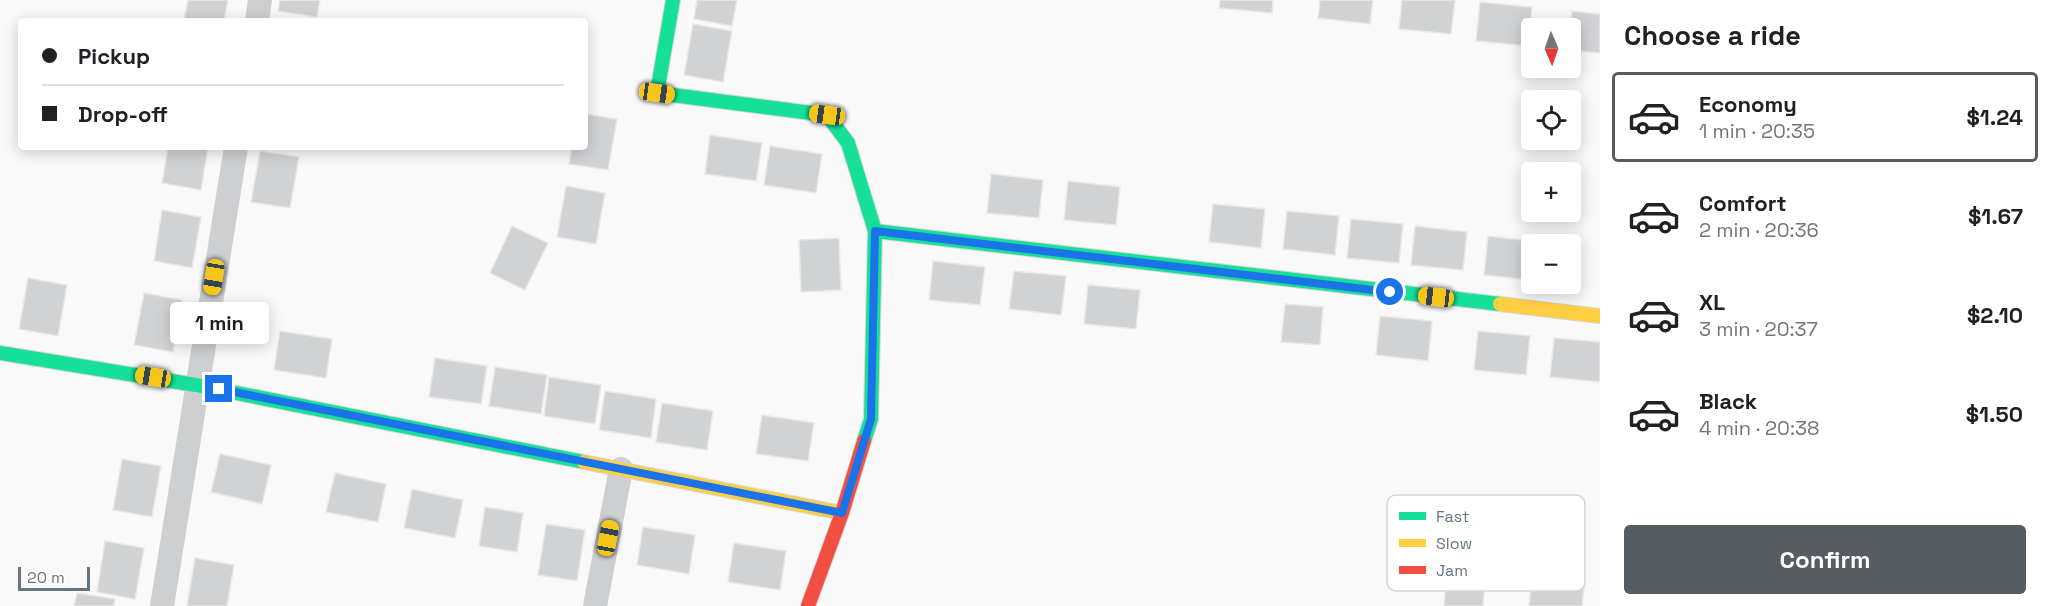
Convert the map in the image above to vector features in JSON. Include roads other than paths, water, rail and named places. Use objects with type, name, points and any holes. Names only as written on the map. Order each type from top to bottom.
[{"type":"street","points":[[257,18],[260,0]]},
{"type":"street","points":[[673,0],[657,93],[827,115],[848,143],[875,231],[871,419],[842,513],[808,606]]},
{"type":"street","points":[[162,606],[235,150]]},
{"type":"street","points":[[875,231],[1600,316]]},
{"type":"street","points":[[0,353],[196,384],[842,513]]},
{"type":"street","points":[[595,606],[621,469]]}]
